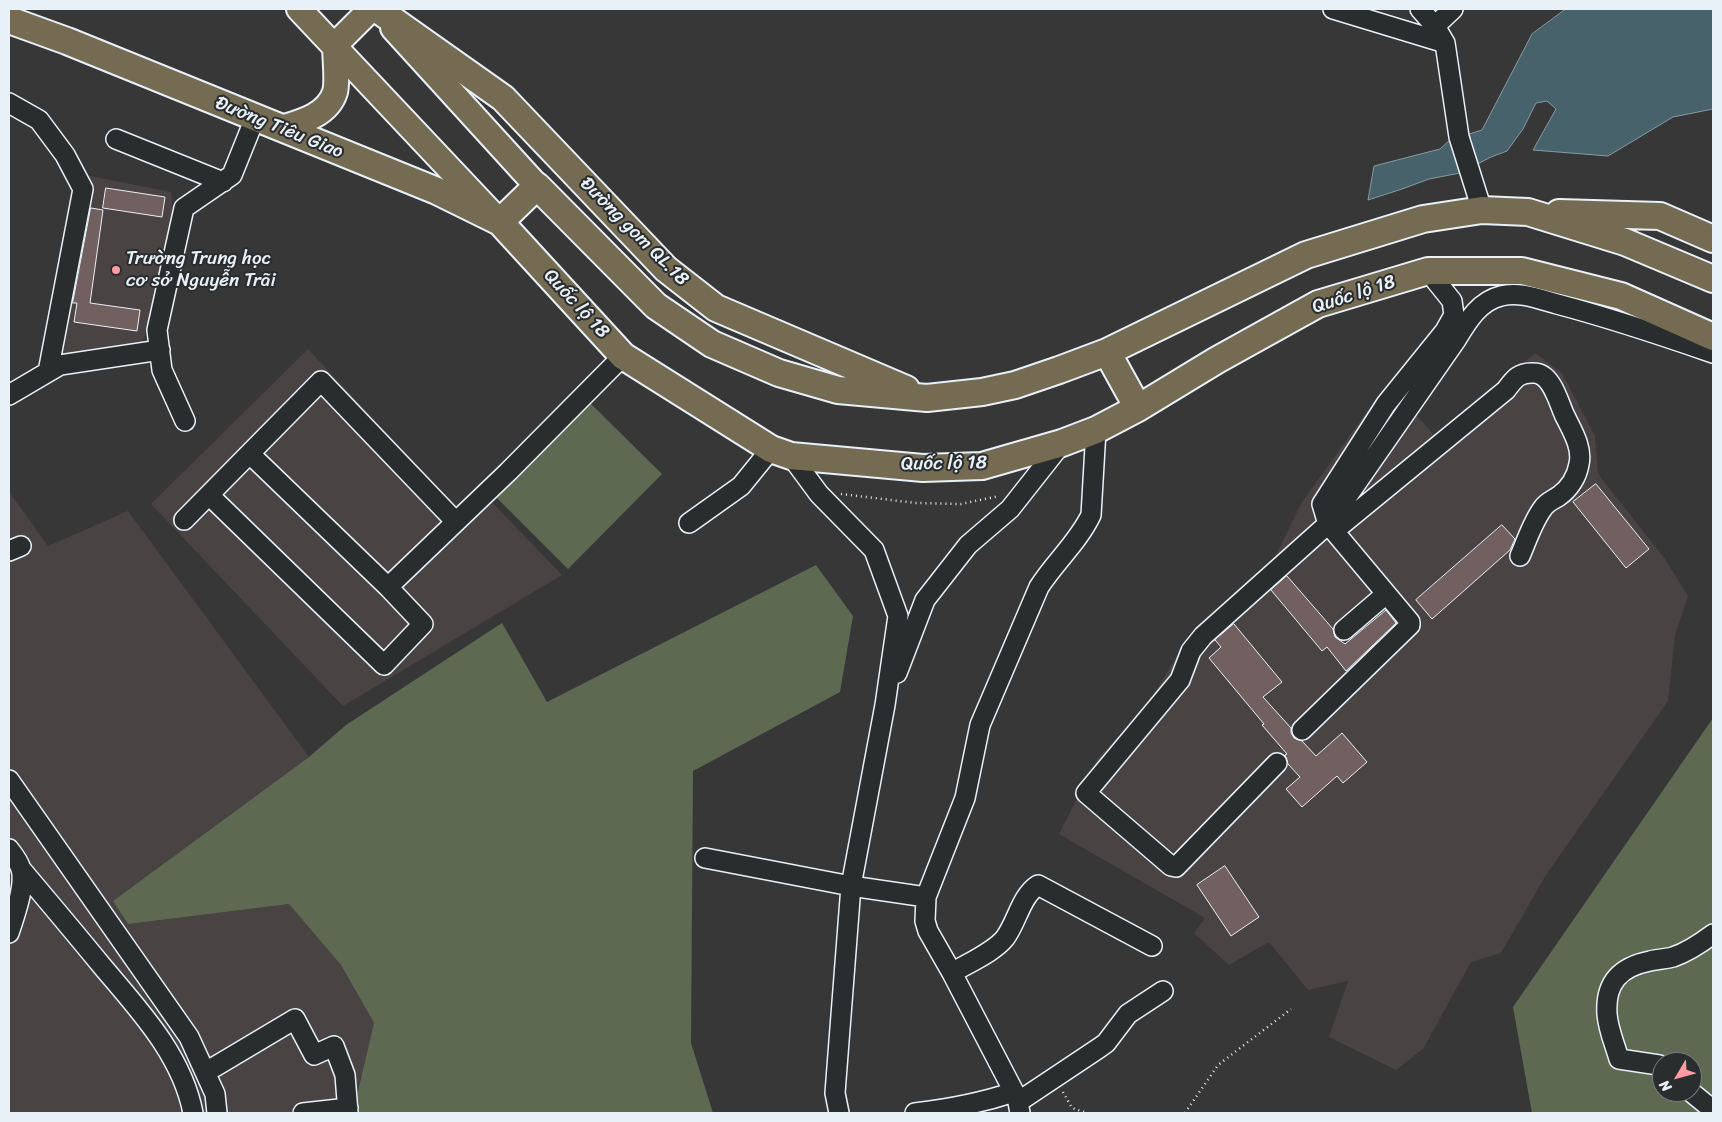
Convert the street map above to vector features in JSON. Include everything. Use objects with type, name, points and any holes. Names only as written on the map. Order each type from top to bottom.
[{"type":"highway","name":"Đường gom QL.18","points":[[376,9],[503,98],[666,269],[716,308],[927,398]]},
{"type":"highway","name":"Đường Tiêu Giao","points":[[9,20],[67,41],[437,191],[500,222]]},
{"type":"highway","points":[[500,222],[537,186],[656,306],[712,344],[779,373],[838,390],[927,398],[982,392],[1015,385],[1059,370],[1107,352],[1306,255],[1423,219],[1482,210],[1660,216],[1713,239]]},
{"type":"highway","points":[[1528,212],[1625,242],[1713,279]]},
{"type":"highway","name":"Quốc lộ 18","points":[[500,222],[623,356],[781,452],[923,468],[982,466],[1062,443],[1096,430],[1138,408],[1217,360],[1318,304],[1428,271],[1522,271],[1621,296],[1713,337]]},
{"type":"highway","points":[[1107,352],[1138,408]]},
{"type":"main road","name":"Quốc lộ 18","points":[[299,9],[500,222]]},
{"type":"main road","points":[[282,128],[321,112],[330,102],[335,92],[335,45],[371,9]]},
{"type":"main road","points":[[376,9],[537,186]]},
{"type":"street","points":[[1333,9],[1445,43]]},
{"type":"street","points":[[1420,9],[1435,26],[1445,43],[1459,137],[1482,210]]},
{"type":"street","points":[[1435,26],[1453,9]]},
{"type":"street","points":[[9,103],[39,120],[65,155],[83,189],[48,372]]},
{"type":"street","points":[[185,421],[162,370],[157,330],[184,208],[232,175],[255,118]]},
{"type":"street","points":[[116,139],[223,182]]},
{"type":"street","points":[[1302,730],[1409,627],[1410,622],[1331,527],[1322,504],[1386,404],[1445,331],[1454,315],[1452,301],[1428,271]]},
{"type":"street","points":[[1331,527],[1470,317],[1484,304],[1500,296],[1520,294],[1596,314],[1713,353]]},
{"type":"street","points":[[9,395],[60,365],[160,350]]},
{"type":"street","points":[[388,587],[508,472],[623,356]]},
{"type":"street","points":[[1277,763],[1176,867],[1171,866],[1086,793],[1180,680],[1191,651],[1203,636],[1331,527],[1506,390],[1515,378],[1521,374],[1538,373],[1545,377],[1552,387],[1578,445],[1580,462],[1577,473],[1567,489],[1544,506],[1520,556]]},
{"type":"street","points":[[184,520],[321,381],[456,522]]},
{"type":"street","points":[[1017,1102],[952,972],[928,931],[924,908],[926,897],[965,798],[980,724],[1039,587],[1048,572],[1085,528],[1091,515],[1096,430]]},
{"type":"street","points":[[885,705],[925,600],[968,545],[1010,509],[1062,443]]},
{"type":"street","points":[[689,523],[741,486],[781,452],[874,550],[898,616],[885,705],[851,886],[835,1093],[839,1113]]},
{"type":"street","points":[[209,495],[384,665],[423,624],[388,587],[250,454]]},
{"type":"street","points":[[1344,630],[1386,594]]},
{"type":"street","points":[[9,780],[188,1037],[216,1094],[217,1113]]},
{"type":"street","points":[[9,848],[21,869],[153,1029],[181,1075],[193,1113]]},
{"type":"street","points":[[705,858],[851,886],[926,897]]},
{"type":"street","points":[[9,933],[19,903],[22,884],[21,869]]},
{"type":"street","points":[[952,972],[997,945],[1005,938],[1030,892],[1038,885],[1152,946]]},
{"type":"street","points":[[1652,1064],[1619,1059],[1607,1015],[1608,997],[1615,978],[1629,968],[1648,961],[1673,957],[1697,946],[1713,934]]},
{"type":"street","points":[[914,1113],[969,1105],[1017,1102],[1106,1043],[1128,1014],[1164,991]]},
{"type":"street","points":[[206,1072],[295,1019],[314,1055],[334,1046],[345,1075],[348,1110],[303,1113]]},
{"type":"street","points":[[1702,1101],[1713,1110]]},
{"type":"path","points":[[840,494],[916,503],[961,504],[999,496]]},
{"type":"path","points":[[1186,1113],[1218,1065],[1291,1009]]},
{"type":"path","points":[[1054,1078],[1072,1108],[1087,1113]]},
{"type":"shaded area","name":"Trường Trung học cơ sở Nguyễn Trãi","points":[[85,175],[171,192],[173,215],[142,343],[64,358],[61,351]]},
{"type":"shaded area","points":[[308,349],[457,508],[477,487],[562,575],[343,706],[151,504]]},
{"type":"shaded area","points":[[1535,353],[1562,373],[1595,436],[1598,474],[1665,559],[1688,596],[1675,635],[1668,701],[1546,875],[1501,953],[1471,962],[1423,1049],[1396,1070],[1329,1037],[1348,981],[1308,990],[1269,942],[1229,965],[1194,933],[1205,918],[1059,834],[1098,758],[1144,710],[1186,641],[1269,569],[1301,504],[1370,407],[1400,427],[1417,416],[1436,437]]},
{"type":"shaded area","points":[[9,492],[48,546],[128,511],[309,757],[113,901],[128,924],[289,904],[341,965],[374,1023],[355,1104],[356,1113],[9,1113]]},
{"type":"green space","points":[[588,401],[662,474],[568,569],[494,495]]},
{"type":"green space","points":[[816,565],[853,616],[840,692],[693,771],[691,1043],[713,1113],[356,1113],[355,1104],[374,1023],[341,965],[289,904],[128,924],[113,901],[309,757],[346,725],[502,623],[547,702]]},
{"type":"green space","points":[[1713,718],[1713,1113],[1532,1113],[1513,1007]]},
{"type":"water","points":[[1566,9],[1713,9],[1713,109],[1673,117],[1608,156],[1533,150],[1556,109],[1547,101],[1536,103],[1523,129],[1507,151],[1460,173],[1429,179],[1368,200],[1374,166],[1440,149],[1450,140],[1482,130],[1532,34]]},
{"type":"building","points":[[106,188],[165,197],[162,217],[103,208]]},
{"type":"building","points":[[91,208],[103,210],[90,303],[140,310],[137,331],[74,322],[77,303],[73,303]]},
{"type":"building","points":[[1596,484],[1649,549],[1626,568],[1573,502]]},
{"type":"building","points":[[1502,525],[1515,539],[1510,550],[1432,619],[1416,600]]},
{"type":"building","points":[[1287,576],[1333,629],[1335,637],[1345,644],[1386,610],[1396,623],[1346,671],[1327,647],[1322,651],[1271,590]]},
{"type":"building","points":[[1234,624],[1282,682],[1263,697],[1291,728],[1294,738],[1302,741],[1316,756],[1342,733],[1367,762],[1343,783],[1337,776],[1302,807],[1286,789],[1300,777],[1288,764],[1285,755],[1287,754],[1209,658],[1221,647],[1215,640]]},
{"type":"building","points":[[1225,866],[1259,917],[1231,936],[1197,885]]},
{"type":"place","name":"Trường Trung học cơ sở Nguyễn Trãi","points":[[116,270]]}]
